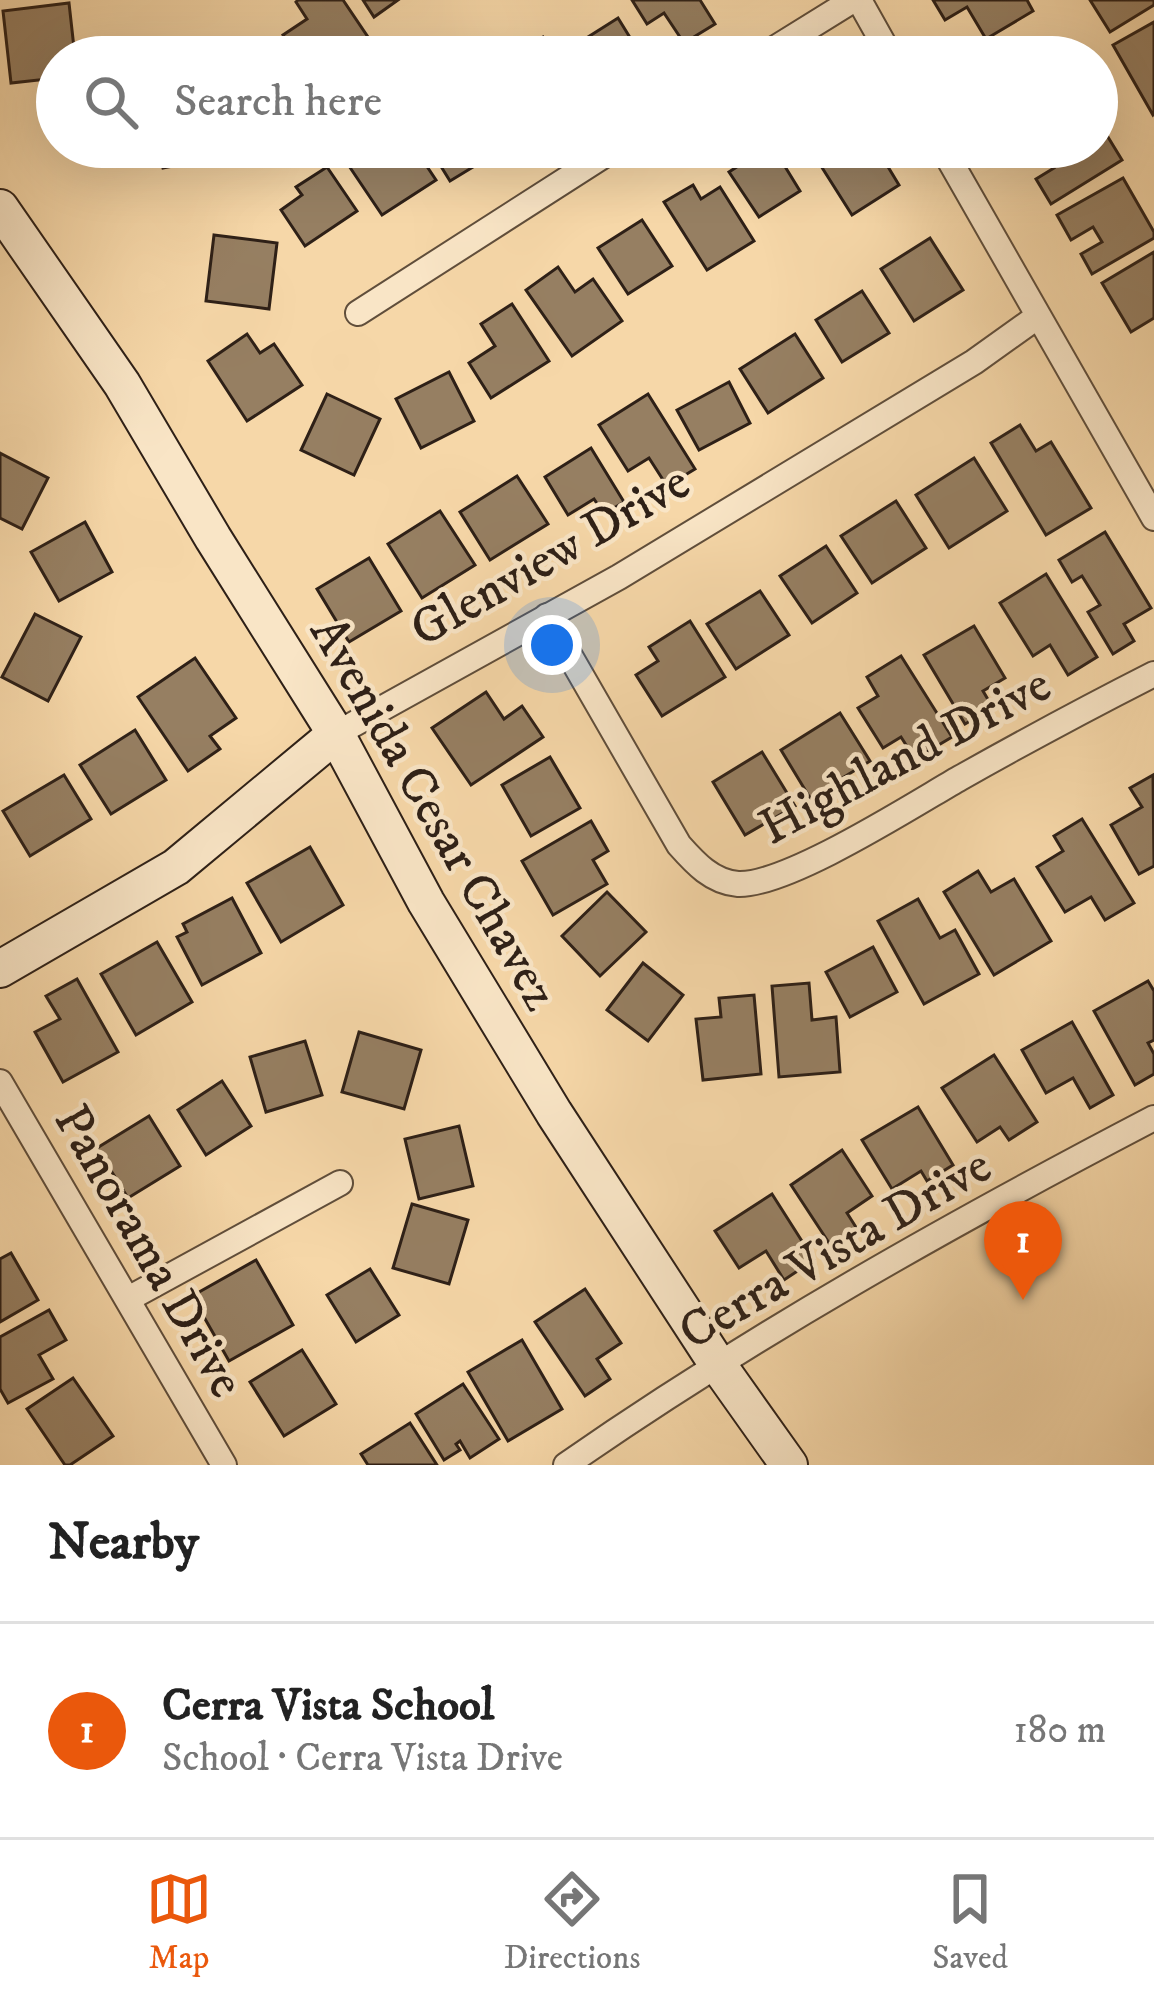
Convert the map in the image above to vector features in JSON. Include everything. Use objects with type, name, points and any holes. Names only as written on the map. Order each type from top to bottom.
[{"type":"street","points":[[796,36],[856,0],[878,36]]},
{"type":"street","points":[[358,313],[583,168]]},
{"type":"street","points":[[954,168],[1154,518]]},
{"type":"street","name":"Avenida Cesar Chavez","points":[[0,208],[122,385],[335,734],[449,940],[554,1113],[789,1465]]},
{"type":"street","name":"Glenview Drive","points":[[0,969],[176,868],[335,734],[619,577],[974,362],[1037,317]]},
{"type":"street","name":"Highland Drive","points":[[547,616],[679,844],[706,873],[739,884],[777,877],[1154,674]]},
{"type":"street","name":"Panorama Drive","points":[[0,1082],[224,1465]]},
{"type":"street","name":"Cerra Vista Drive","points":[[566,1465],[718,1365],[966,1218],[1154,1118]]},
{"type":"street","points":[[128,1299],[340,1183]]},
{"type":"building","points":[[343,0],[367,36],[284,36],[307,19],[296,2]]},
{"type":"building","points":[[363,0],[398,0],[374,17]]},
{"type":"building","points":[[632,0],[700,0],[715,24],[695,36],[679,36],[664,13],[647,24]]},
{"type":"building","points":[[933,0],[1027,0],[1033,11],[991,36],[984,36],[967,7],[945,20]]},
{"type":"building","points":[[1090,0],[1154,0],[1154,5],[1110,32]]},
{"type":"building","points":[[69,3],[73,36],[36,36],[36,80],[11,83],[3,11]]},
{"type":"building","points":[[618,18],[629,36],[590,36]]},
{"type":"building","points":[[1154,22],[1153,115],[1118,54],[1118,42]]},
{"type":"building","points":[[328,168],[357,211],[305,246],[281,210],[302,195],[296,187]]},
{"type":"building","points":[[350,168],[428,168],[436,180],[382,215]]},
{"type":"building","points":[[442,168],[471,168],[450,181]]},
{"type":"building","points":[[786,168],[800,191],[759,217],[729,172]]},
{"type":"building","points":[[822,168],[889,168],[899,185],[852,215]]},
{"type":"building","points":[[1054,168],[1109,168],[1051,204],[1036,179]]},
{"type":"building","points":[[1123,178],[1154,238],[1092,274],[1081,254],[1102,242],[1093,227],[1071,240],[1057,215]]},
{"type":"building","points":[[693,185],[701,199],[720,187],[754,241],[707,270],[664,202]]},
{"type":"building","points":[[642,220],[672,266],[628,294],[598,248]]},
{"type":"building","points":[[214,235],[277,243],[269,309],[206,301]]},
{"type":"building","points":[[930,238],[963,290],[914,321],[881,269]]},
{"type":"building","points":[[1154,252],[1154,318],[1131,332],[1102,283]]},
{"type":"building","points":[[558,267],[575,292],[593,279],[622,321],[572,356],[526,290]]},
{"type":"building","points":[[862,291],[889,333],[842,362],[816,320]]},
{"type":"building","points":[[512,304],[549,361],[491,398],[469,363],[495,346],[481,324]]},
{"type":"building","points":[[247,334],[260,353],[274,344],[302,385],[247,421],[208,361]]},
{"type":"building","points":[[795,334],[823,378],[768,413],[740,369]]},
{"type":"building","points":[[449,372],[474,421],[421,448],[396,399]]},
{"type":"building","points":[[729,382],[750,423],[699,450],[677,410]]},
{"type":"building","points":[[327,394],[380,419],[354,475],[301,450]]},
{"type":"building","points":[[648,394],[695,469],[667,486],[649,458],[628,471],[599,425]]},
{"type":"building","points":[[1020,425],[1036,451],[1051,442],[1091,508],[1046,535],[991,443]]},
{"type":"building","points":[[591,448],[624,502],[604,514],[594,499],[568,515],[545,477]]},
{"type":"building","points":[[0,453],[48,478],[22,529],[0,518]]},
{"type":"building","points":[[974,458],[1007,511],[949,548],[916,495]]},
{"type":"building","points":[[517,476],[548,524],[490,560],[460,512]]},
{"type":"building","points":[[896,501],[926,548],[872,583],[841,536]]},
{"type":"building","points":[[440,511],[475,565],[422,598],[388,544]]},
{"type":"building","points":[[85,522],[112,572],[59,601],[31,552]]},
{"type":"building","points":[[1105,532],[1151,608],[1124,624],[1134,641],[1113,654],[1088,612],[1100,605],[1082,576],[1072,582],[1059,560]]},
{"type":"building","points":[[826,546],[857,593],[812,623],[780,576]]},
{"type":"building","points":[[369,558],[401,611],[349,642],[317,589]]},
{"type":"building","points":[[1046,574],[1097,657],[1068,675],[1050,645],[1033,656],[1000,603]]},
{"type":"building","points":[[760,591],[789,635],[736,669],[707,624]]},
{"type":"building","points":[[35,614],[81,637],[48,701],[2,677]]},
{"type":"building","points":[[690,621],[725,677],[662,716],[636,675],[658,661],[649,647]]},
{"type":"building","points":[[974,626],[1005,678],[983,691],[993,708],[965,724],[924,655]]},
{"type":"building","points":[[901,656],[952,737],[915,759],[901,737],[883,748],[858,708],[878,696],[867,677]]},
{"type":"building","points":[[195,658],[236,718],[210,736],[220,749],[188,771],[138,697]]},
{"type":"building","points":[[486,692],[504,719],[522,706],[543,737],[471,785],[432,728]]},
{"type":"building","points":[[840,713],[870,761],[810,798],[781,750]]},
{"type":"building","points":[[135,730],[166,780],[111,814],[80,765]]},
{"type":"building","points":[[762,752],[795,806],[745,835],[713,782]]},
{"type":"building","points":[[550,757],[580,808],[531,836],[502,785]]},
{"type":"building","points":[[64,775],[91,819],[30,856],[3,811]]},
{"type":"building","points":[[1153,775],[1154,866],[1139,874],[1111,825],[1142,807],[1130,788]]},
{"type":"building","points":[[1082,819],[1134,903],[1105,920],[1091,897],[1065,912],[1037,867],[1063,851],[1054,836]]},
{"type":"building","points":[[591,821],[608,851],[593,860],[607,884],[553,915],[522,861]]},
{"type":"building","points":[[310,847],[343,905],[281,942],[247,883]]},
{"type":"building","points":[[978,871],[991,892],[1014,879],[1051,941],[994,975],[944,892]]},
{"type":"building","points":[[607,892],[646,932],[600,976],[562,936]]},
{"type":"building","points":[[232,898],[261,953],[202,985],[177,937],[187,932],[183,924]]},
{"type":"building","points":[[918,899],[940,938],[955,930],[979,974],[924,1004],[878,921]]},
{"type":"building","points":[[157,942],[192,1002],[136,1035],[101,974]]},
{"type":"building","points":[[873,947],[897,992],[850,1017],[826,972]]},
{"type":"building","points":[[643,963],[683,995],[648,1041],[607,1010]]},
{"type":"building","points":[[77,979],[118,1052],[63,1082],[35,1032],[60,1019],[46,996]]},
{"type":"building","points":[[1148,981],[1154,991],[1154,1040],[1148,1043],[1154,1054],[1154,1074],[1135,1085],[1094,1011]]},
{"type":"building","points":[[809,983],[812,1020],[836,1017],[840,1072],[779,1077],[772,986]]},
{"type":"building","points":[[754,995],[761,1074],[703,1080],[696,1019],[721,1017],[719,998]]},
{"type":"building","points":[[1072,1022],[1113,1095],[1090,1108],[1073,1078],[1046,1093],[1022,1050]]},
{"type":"building","points":[[359,1032],[421,1050],[404,1109],[342,1092]]},
{"type":"building","points":[[305,1041],[322,1095],[266,1112],[250,1057]]},
{"type":"building","points":[[994,1055],[1037,1122],[1009,1140],[1000,1127],[977,1142],[942,1088]]},
{"type":"building","points":[[222,1081],[251,1126],[206,1155],[178,1110]]},
{"type":"building","points":[[918,1107],[953,1165],[927,1181],[921,1171],[892,1189],[862,1140]]},
{"type":"building","points":[[149,1116],[180,1166],[128,1198],[97,1148]]},
{"type":"building","points":[[459,1126],[473,1186],[419,1199],[405,1139]]},
{"type":"building","points":[[842,1150],[872,1196],[847,1213],[859,1232],[833,1249],[791,1185]]},
{"type":"building","points":[[772,1194],[814,1260],[784,1280],[766,1251],[739,1268],[715,1231]]},
{"type":"building","points":[[412,1204],[468,1220],[449,1284],[393,1268]]},
{"type":"building","points":[[11,1253],[38,1300],[0,1322],[0,1259]]},
{"type":"building","points":[[256,1260],[293,1325],[229,1361],[192,1296]]},
{"type":"building","points":[[370,1269],[399,1315],[356,1342],[327,1295]]},
{"type":"building","points":[[585,1289],[621,1343],[597,1359],[610,1379],[585,1396],[535,1322]]},
{"type":"building","points":[[49,1310],[66,1340],[39,1355],[53,1379],[8,1403],[0,1389],[0,1337]]},
{"type":"building","points":[[522,1340],[562,1409],[508,1441],[468,1372]]},
{"type":"building","points":[[302,1350],[336,1404],[284,1436],[250,1382]]},
{"type":"building","points":[[73,1378],[113,1436],[65,1465],[27,1409]]},
{"type":"building","points":[[463,1384],[499,1439],[470,1458],[460,1441],[456,1444],[460,1450],[444,1460],[416,1414]]},
{"type":"building","points":[[410,1423],[437,1465],[368,1465],[361,1454]]},
{"type":"place","name":"Cerra Vista School","points":[[1023,1300]]}]
